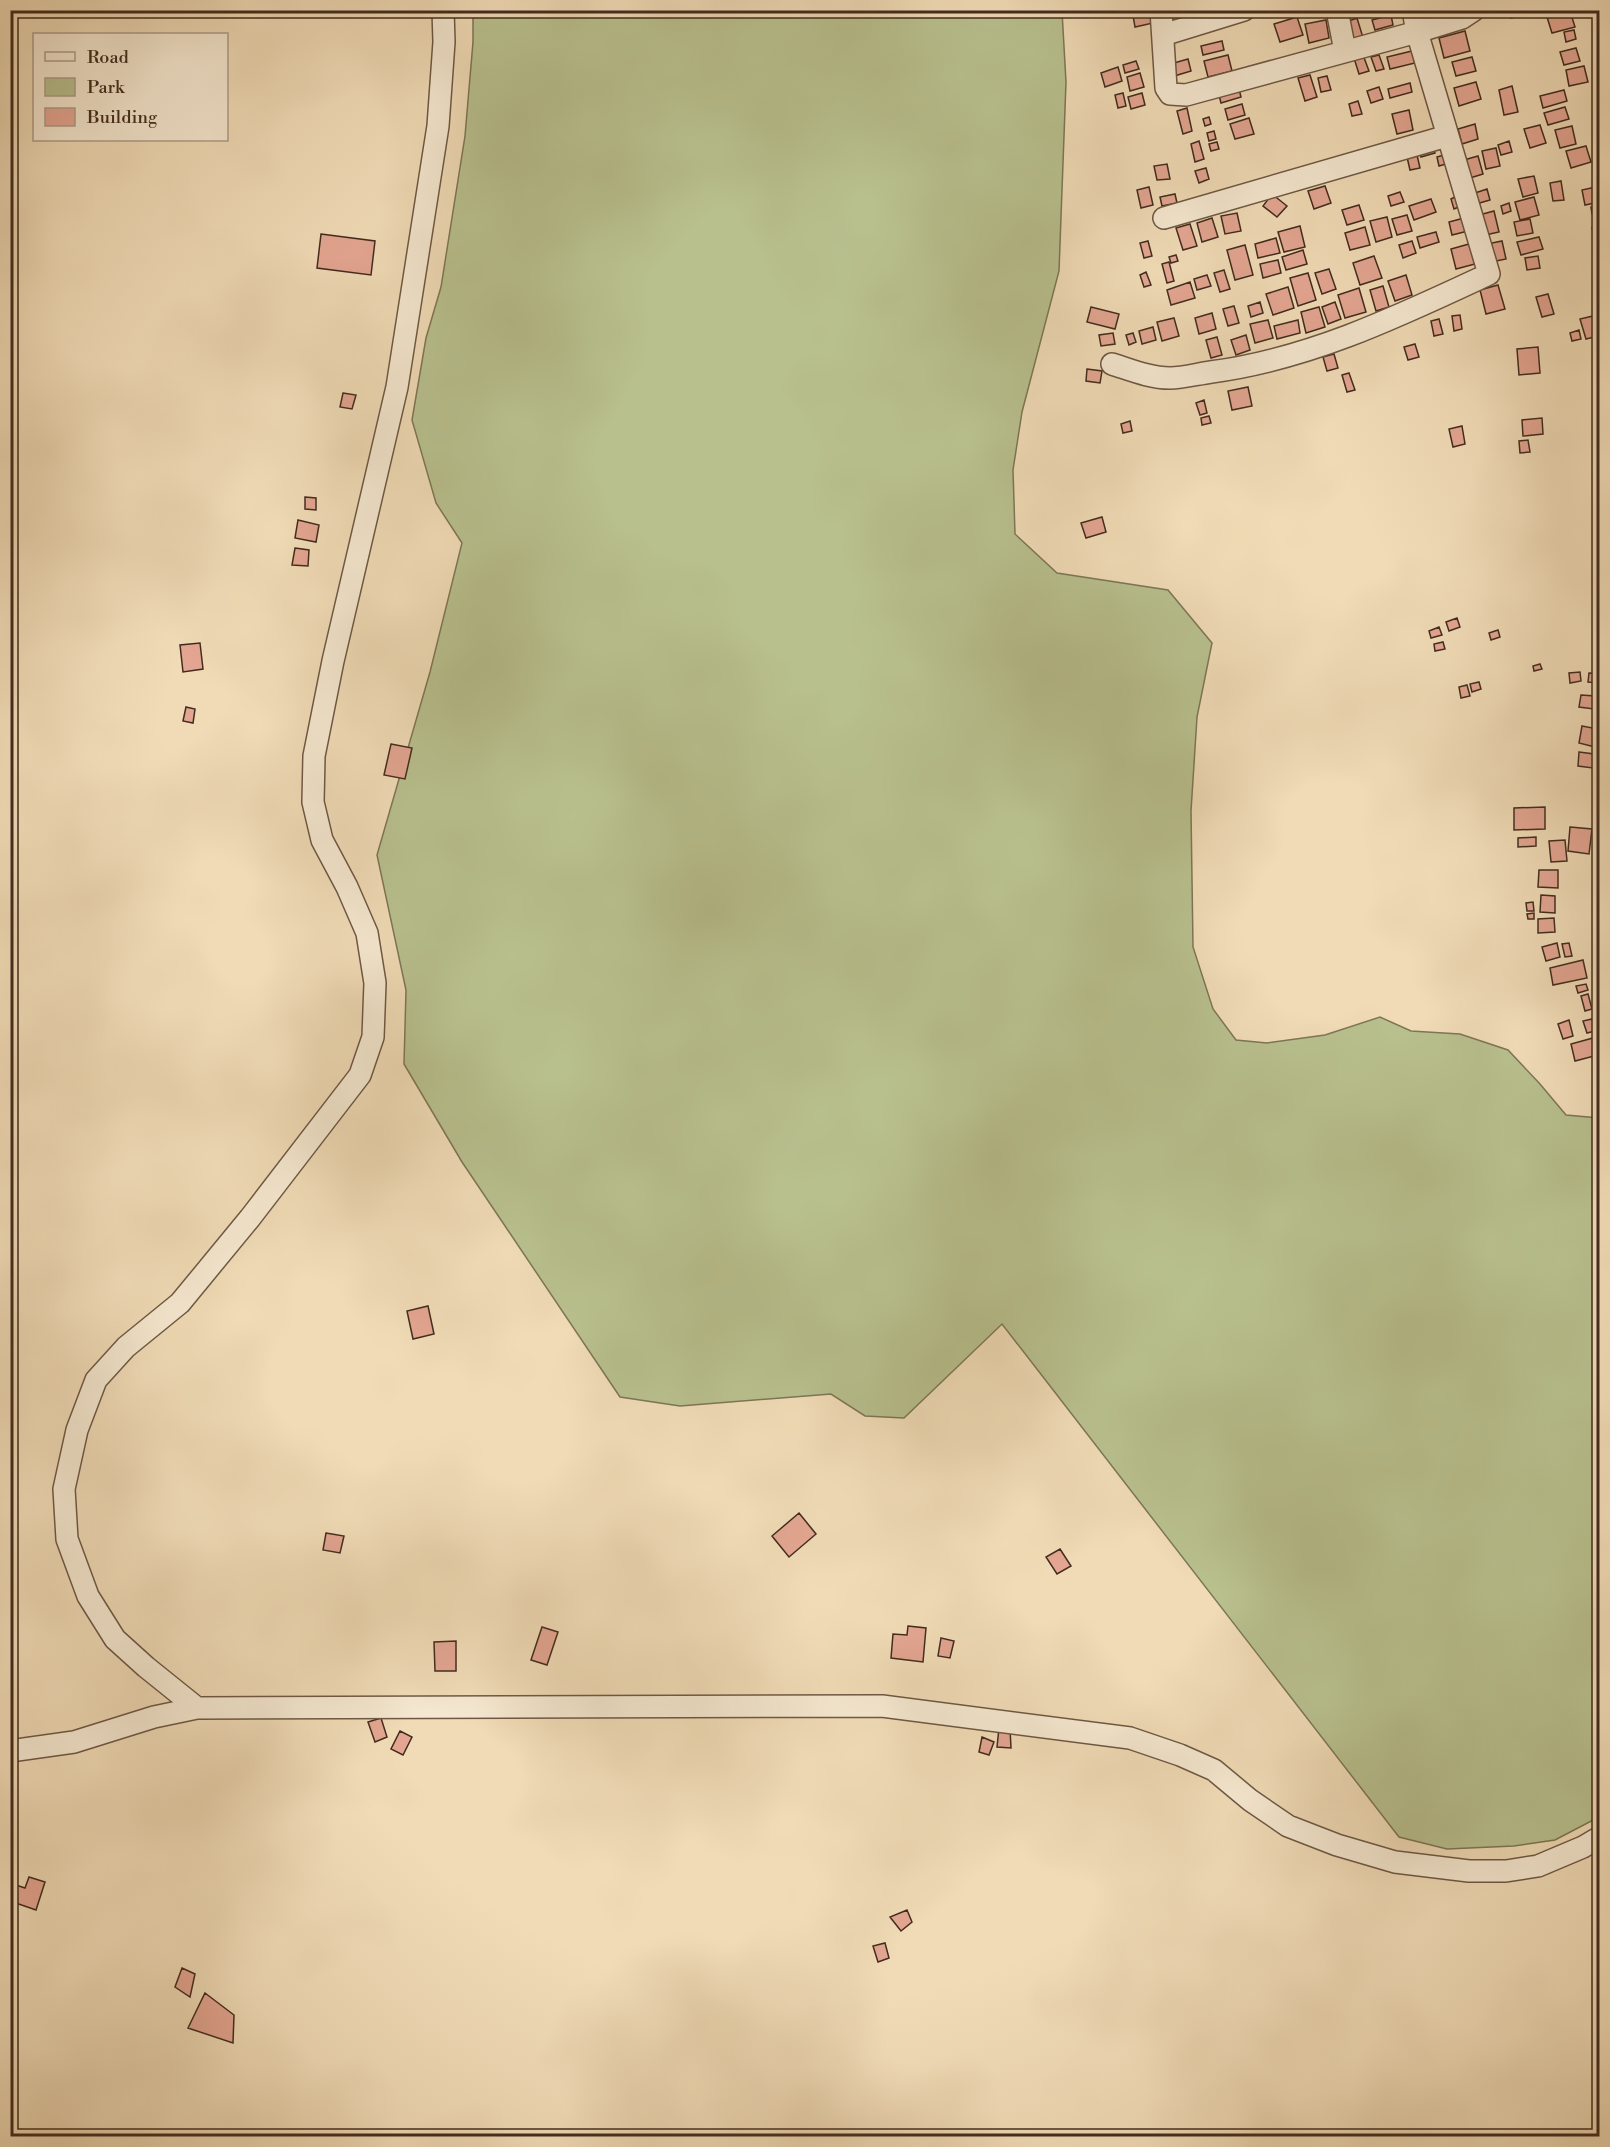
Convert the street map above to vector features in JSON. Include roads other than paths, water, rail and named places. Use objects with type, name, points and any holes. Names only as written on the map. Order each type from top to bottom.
[{"type":"street","points":[[198,1708],[115,1639],[88,1596],[67,1539],[64,1489],[77,1430],[96,1380],[126,1347],[180,1303],[250,1218],[360,1075],[373,1037],[375,983],[367,933],[347,887],[322,840],[313,802],[314,756],[333,661],[397,387],[438,126],[444,10]]},
{"type":"street","points":[[1161,10],[1166,88],[1170,94],[1179,95],[1417,32],[1462,18],[1474,10]]},
{"type":"street","points":[[1337,10],[1345,51]]},
{"type":"street","points":[[1112,364],[1143,374],[1169,378],[1237,369],[1291,356],[1382,323],[1489,274],[1417,32],[1413,10]]},
{"type":"street","points":[[1163,35],[1243,11]]},
{"type":"street","points":[[1164,218],[1447,136]]},
{"type":"street","points":[[10,1751],[74,1742],[154,1717],[198,1708],[882,1706],[1130,1738],[1215,1770],[1251,1800],[1288,1826],[1337,1845],[1395,1862],[1468,1871],[1506,1870],[1538,1866],[1583,1847],[1599,1837]]}]
